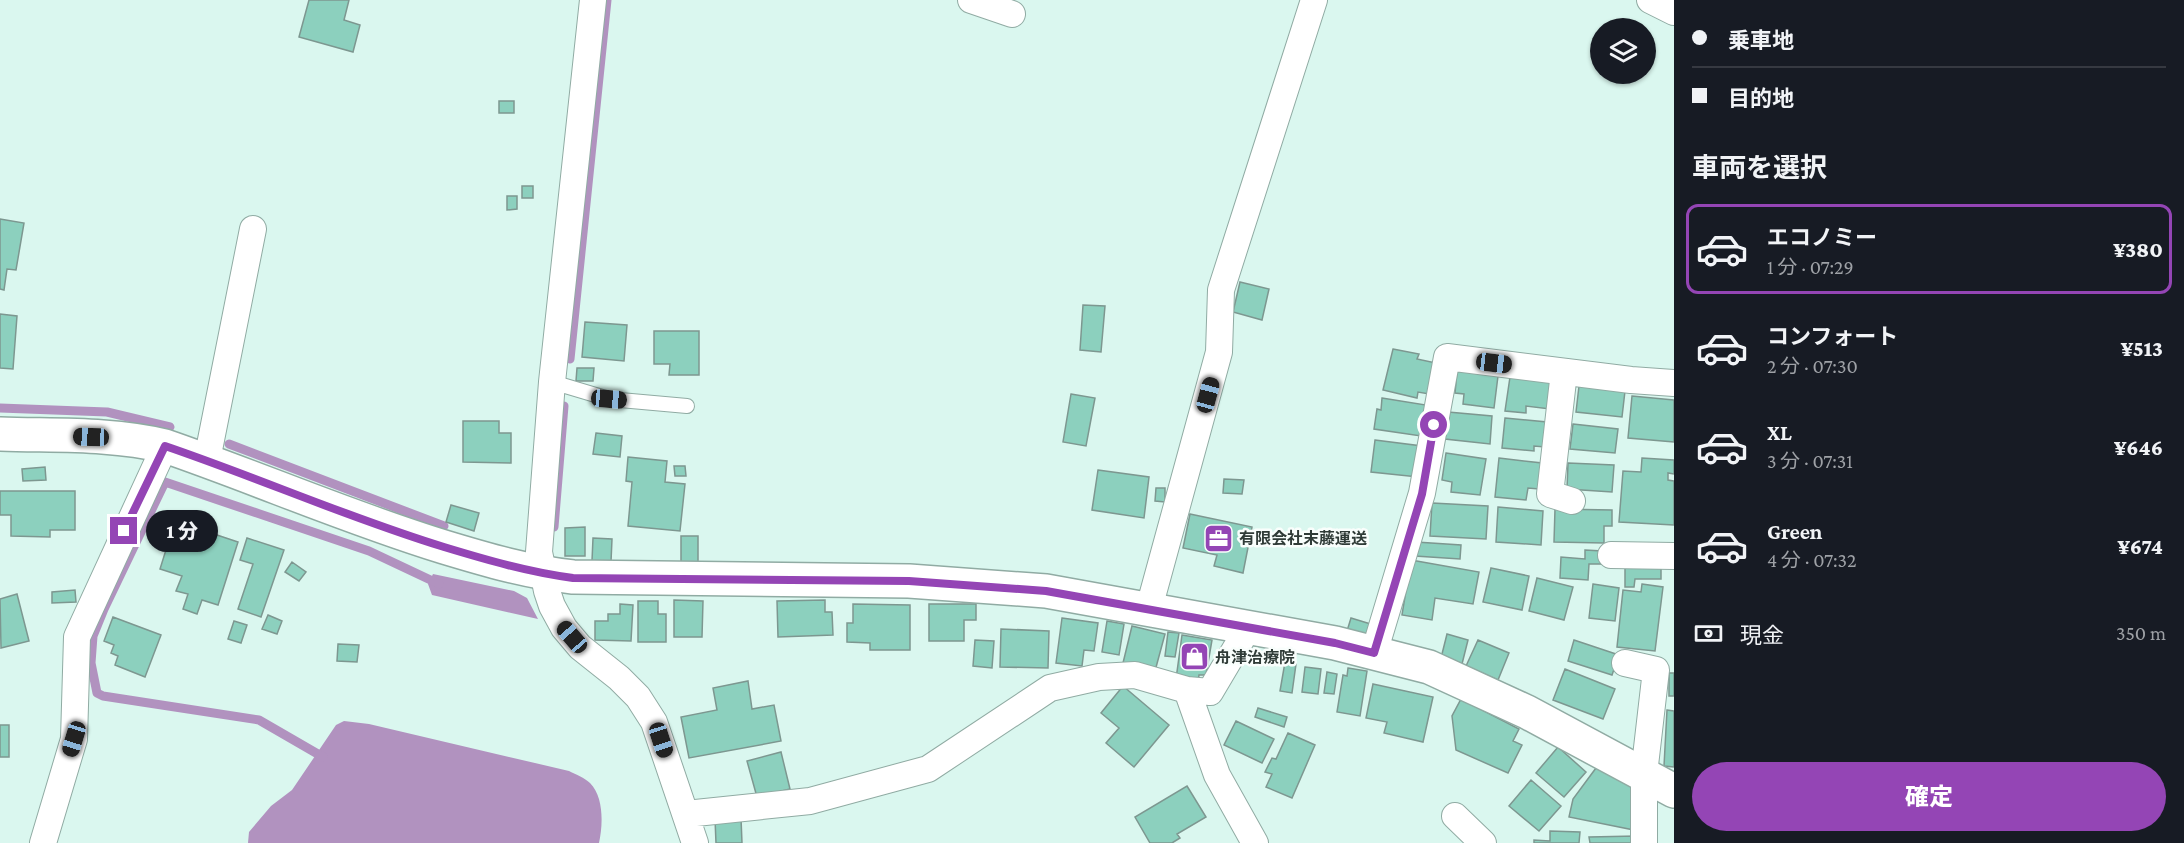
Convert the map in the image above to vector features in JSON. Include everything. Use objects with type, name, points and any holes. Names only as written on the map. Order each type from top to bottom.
[{"type":"street","points":[[593,0],[552,382],[539,552],[552,606],[564,628],[580,646],[639,697],[654,722],[695,843]]},
{"type":"street","points":[[970,0],[1012,14]]},
{"type":"street","points":[[1149,608],[1219,352],[1221,290],[1314,0]]},
{"type":"street","points":[[1650,0],[1674,12]]},
{"type":"street","points":[[207,460],[254,229]]},
{"type":"street","points":[[1374,653],[1422,494],[1447,357],[1631,381],[1674,383]]},
{"type":"street","points":[[1564,372],[1550,494],[1572,501]]},
{"type":"street","points":[[0,434],[142,440],[207,460],[409,536],[504,565],[543,574],[573,578],[909,581],[1046,591],[1335,643],[1429,667],[1527,712],[1674,791]]},
{"type":"street","points":[[43,843],[74,739],[77,637],[165,446]]},
{"type":"street","points":[[1611,555],[1674,556]]},
{"type":"street","points":[[686,814],[810,801],[928,769],[1050,688],[1099,677],[1135,675],[1187,690],[1210,692],[1242,638],[1244,626]]},
{"type":"street","points":[[1625,663],[1656,670],[1644,774],[1644,843]]},
{"type":"street","points":[[1187,690],[1217,775],[1255,843]]},
{"type":"street","points":[[1455,816],[1483,843]]},
{"type":"lane","points":[[552,382],[609,399],[687,406]]},
{"type":"shaded area","points":[[433,574],[514,591],[527,598],[538,619],[432,595],[428,584]]},
{"type":"shaded area","points":[[344,721],[369,724],[569,771],[590,783],[598,796],[602,820],[599,843],[248,843],[249,832],[271,806],[292,790],[336,725]]},
{"type":"building","points":[[309,0],[349,0],[344,20],[360,25],[353,52],[299,37]]},
{"type":"building","points":[[499,101],[514,101],[514,113],[499,113]]},
{"type":"building","points":[[522,186],[533,186],[533,198],[522,198]]},
{"type":"building","points":[[507,196],[517,196],[517,209],[507,210]]},
{"type":"building","points":[[0,219],[24,223],[16,270],[7,269],[4,290],[0,289]]},
{"type":"building","points":[[1240,282],[1269,289],[1262,320],[1233,312]]},
{"type":"building","points":[[1083,305],[1105,306],[1101,352],[1080,350]]},
{"type":"building","points":[[0,314],[17,316],[13,369],[0,368]]},
{"type":"building","points":[[585,322],[627,325],[624,361],[582,357]]},
{"type":"building","points":[[654,331],[699,331],[699,375],[669,375],[670,364],[654,364]]},
{"type":"building","points":[[1393,349],[1419,354],[1417,359],[1436,363],[1429,394],[1418,392],[1417,398],[1383,390]]},
{"type":"building","points":[[577,368],[594,368],[593,381],[576,381]]},
{"type":"building","points":[[1457,371],[1498,376],[1494,408],[1463,404],[1464,394],[1455,393]]},
{"type":"building","points":[[1510,377],[1554,383],[1550,409],[1526,406],[1526,413],[1505,411]]},
{"type":"building","points":[[1579,386],[1625,391],[1622,417],[1576,412]]},
{"type":"building","points":[[1071,394],[1095,398],[1086,446],[1063,442]]},
{"type":"building","points":[[1632,396],[1674,400],[1674,442],[1628,438]]},
{"type":"building","points":[[1382,398],[1426,405],[1421,436],[1374,429],[1377,409],[1381,410]]},
{"type":"building","points":[[1448,412],[1492,416],[1490,444],[1445,439]]},
{"type":"building","points":[[1505,418],[1547,422],[1545,447],[1534,446],[1534,451],[1502,448]]},
{"type":"building","points":[[463,421],[499,421],[499,433],[511,433],[511,463],[463,462]]},
{"type":"building","points":[[1573,424],[1618,429],[1615,453],[1570,449]]},
{"type":"building","points":[[596,433],[622,436],[620,457],[593,454]]},
{"type":"building","points":[[1375,440],[1422,446],[1418,477],[1371,472]]},
{"type":"building","points":[[1446,453],[1486,459],[1480,495],[1451,492],[1452,482],[1442,480]]},
{"type":"building","points":[[628,457],[667,461],[665,482],[685,484],[680,531],[628,526],[632,482],[626,481]]},
{"type":"building","points":[[1499,458],[1542,463],[1539,489],[1528,488],[1526,500],[1495,497]]},
{"type":"building","points":[[1642,458],[1674,460],[1674,474],[1668,473],[1668,480],[1674,481],[1674,525],[1619,522],[1623,471],[1641,472]]},
{"type":"building","points":[[1568,463],[1614,465],[1612,492],[1567,489]]},
{"type":"building","points":[[674,466],[685,466],[686,476],[675,476]]},
{"type":"building","points":[[45,467],[46,480],[23,481],[22,469]]},
{"type":"building","points":[[1098,470],[1149,477],[1144,518],[1092,510]]},
{"type":"building","points":[[1224,479],[1244,480],[1242,494],[1223,493]]},
{"type":"building","points":[[1156,488],[1165,488],[1165,502],[1155,501]]},
{"type":"building","points":[[0,491],[75,491],[75,530],[50,530],[50,537],[11,536],[11,515],[0,515]]},
{"type":"building","points":[[1432,503],[1488,506],[1486,539],[1430,536]]},
{"type":"building","points":[[451,505],[479,513],[474,531],[446,522]]},
{"type":"building","points":[[1498,507],[1543,511],[1541,545],[1496,542]]},
{"type":"building","points":[[1555,509],[1612,510],[1612,526],[1604,526],[1604,543],[1554,542]]},
{"type":"building","name":"有限会社末藤運送","points":[[1190,514],[1252,527],[1243,573],[1214,566],[1217,555],[1183,548]]},
{"type":"building","points":[[175,521],[238,542],[218,605],[202,600],[197,614],[183,609],[188,594],[176,591],[182,576],[160,569]]},
{"type":"building","points":[[585,527],[585,556],[565,556],[565,528]]},
{"type":"building","points":[[681,536],[698,536],[698,563],[681,564]]},
{"type":"building","points":[[247,538],[284,550],[261,617],[238,609],[253,564],[240,560]]},
{"type":"building","points":[[593,538],[612,539],[611,562],[592,561]]},
{"type":"building","points":[[1416,542],[1461,545],[1460,559],[1415,556]]},
{"type":"building","points":[[1585,550],[1602,551],[1601,564],[1589,564],[1588,580],[1560,578],[1561,557],[1585,559]]},
{"type":"building","points":[[1411,560],[1479,572],[1473,604],[1435,598],[1432,620],[1402,615]]},
{"type":"building","points":[[292,562],[306,572],[299,581],[285,572]]},
{"type":"building","points":[[1625,567],[1661,568],[1661,579],[1635,579],[1634,587],[1625,587]]},
{"type":"building","points":[[1491,568],[1529,576],[1522,610],[1483,602]]},
{"type":"building","points":[[1537,578],[1573,587],[1564,620],[1529,611]]},
{"type":"building","points":[[1593,584],[1619,588],[1615,621],[1589,618]]},
{"type":"building","points":[[1642,584],[1663,587],[1655,651],[1617,647],[1623,590],[1641,592]]},
{"type":"building","points":[[75,590],[76,602],[52,603],[52,592]]},
{"type":"building","points":[[17,594],[29,641],[1,648],[0,599]]},
{"type":"building","points":[[674,600],[703,601],[702,637],[674,637]]},
{"type":"building","points":[[825,600],[825,612],[832,612],[833,635],[778,637],[777,601]]},
{"type":"building","points":[[638,601],[658,601],[658,614],[666,614],[666,642],[638,642]]},
{"type":"building","points":[[620,604],[633,605],[631,641],[595,640],[595,621],[608,621],[608,614],[620,614]]},
{"type":"building","points":[[853,604],[910,605],[910,650],[870,650],[870,643],[847,642],[847,623],[853,623]]},
{"type":"building","points":[[929,604],[976,604],[976,620],[964,620],[964,641],[929,641]]},
{"type":"building","points":[[268,615],[282,621],[277,634],[262,629]]},
{"type":"building","points":[[113,617],[161,635],[145,677],[115,665],[118,656],[111,653],[114,645],[104,641]]},
{"type":"building","points":[[1062,618],[1098,623],[1094,651],[1084,650],[1082,666],[1056,663]]},
{"type":"building","points":[[1351,618],[1374,625],[1370,637],[1347,631]]},
{"type":"building","points":[[234,621],[247,625],[241,643],[228,639]]},
{"type":"building","points":[[1107,621],[1124,624],[1119,655],[1102,652]]},
{"type":"building","points":[[1132,626],[1165,634],[1155,671],[1123,663]]},
{"type":"building","points":[[1001,629],[1049,631],[1048,668],[1000,667]]},
{"type":"building","points":[[1168,632],[1179,633],[1175,657],[1165,656]]},
{"type":"building","points":[[1447,634],[1468,640],[1462,664],[1441,658]]},
{"type":"building","name":"舟津治療院","points":[[1182,635],[1212,640],[1206,675],[1199,675],[1198,682],[1176,679]]},
{"type":"building","points":[[975,640],[994,641],[992,668],[973,666]]},
{"type":"building","points":[[1478,640],[1509,653],[1498,680],[1466,666]]},
{"type":"building","points":[[1574,640],[1619,655],[1612,675],[1568,661]]},
{"type":"building","points":[[338,644],[359,645],[357,662],[337,661]]},
{"type":"building","points":[[1285,662],[1296,664],[1292,693],[1280,691]]},
{"type":"building","points":[[1305,667],[1321,669],[1318,694],[1302,692]]},
{"type":"building","points":[[1348,668],[1367,671],[1360,716],[1337,712],[1343,675],[1347,676]]},
{"type":"building","points":[[1565,669],[1615,689],[1603,719],[1553,700]]},
{"type":"building","points":[[1327,672],[1337,674],[1334,694],[1324,693]]},
{"type":"building","points":[[1669,673],[1674,673],[1674,696],[1669,696]]},
{"type":"building","points":[[748,681],[752,709],[774,705],[781,741],[689,758],[681,717],[717,710],[713,688]]},
{"type":"building","points":[[1373,684],[1433,697],[1423,742],[1384,733],[1387,722],[1366,718]]},
{"type":"building","points":[[1123,686],[1169,725],[1134,767],[1106,743],[1119,728],[1101,713]]},
{"type":"building","points":[[1461,699],[1519,729],[1513,741],[1522,745],[1508,773],[1456,750],[1452,716]]},
{"type":"building","points":[[1258,708],[1287,717],[1284,727],[1255,717]]},
{"type":"building","points":[[1667,710],[1674,711],[1674,767],[1664,766]]},
{"type":"building","points":[[1236,721],[1274,739],[1262,763],[1224,745]]},
{"type":"building","points":[[0,725],[9,725],[9,757],[0,757]]},
{"type":"building","points":[[1288,733],[1315,745],[1292,798],[1266,787],[1272,774],[1265,772],[1272,758],[1276,759]]},
{"type":"building","points":[[1558,747],[1586,772],[1564,797],[1536,773]]},
{"type":"building","points":[[781,752],[790,789],[757,797],[747,761]]},
{"type":"building","points":[[1596,768],[1633,784],[1634,830],[1569,817],[1573,799]]},
{"type":"building","points":[[1531,780],[1561,806],[1539,831],[1509,806]]},
{"type":"building","points":[[1187,786],[1206,817],[1177,834],[1180,838],[1172,843],[1150,843],[1135,817]]},
{"type":"building","points":[[741,818],[742,843],[716,843],[715,819]]},
{"type":"building","points":[[1550,831],[1580,832],[1579,843],[1534,843],[1534,840],[1550,841]]},
{"type":"building","points":[[1636,836],[1636,843],[1590,843],[1589,837]]},
{"type":"waterway","points":[[570,359],[607,0]]},
{"type":"waterway","points":[[554,527],[564,406]]},
{"type":"waterway","points":[[0,408],[107,412],[170,427]]},
{"type":"waterway","points":[[229,444],[444,526]]},
{"type":"waterway","points":[[323,757],[259,720],[103,696],[97,693],[91,663],[93,636],[165,482],[369,551],[439,584]]},
{"type":"place","name":"有限会社末藤運送","points":[[1218,538]]},
{"type":"place","name":"舟津治療院","points":[[1194,657]]},
{"type":"route","points":[[124,531],[165,446],[409,536],[504,565],[543,574],[573,578],[909,581],[1046,591],[1335,643],[1374,653],[1422,494],[1434,425]]}]
